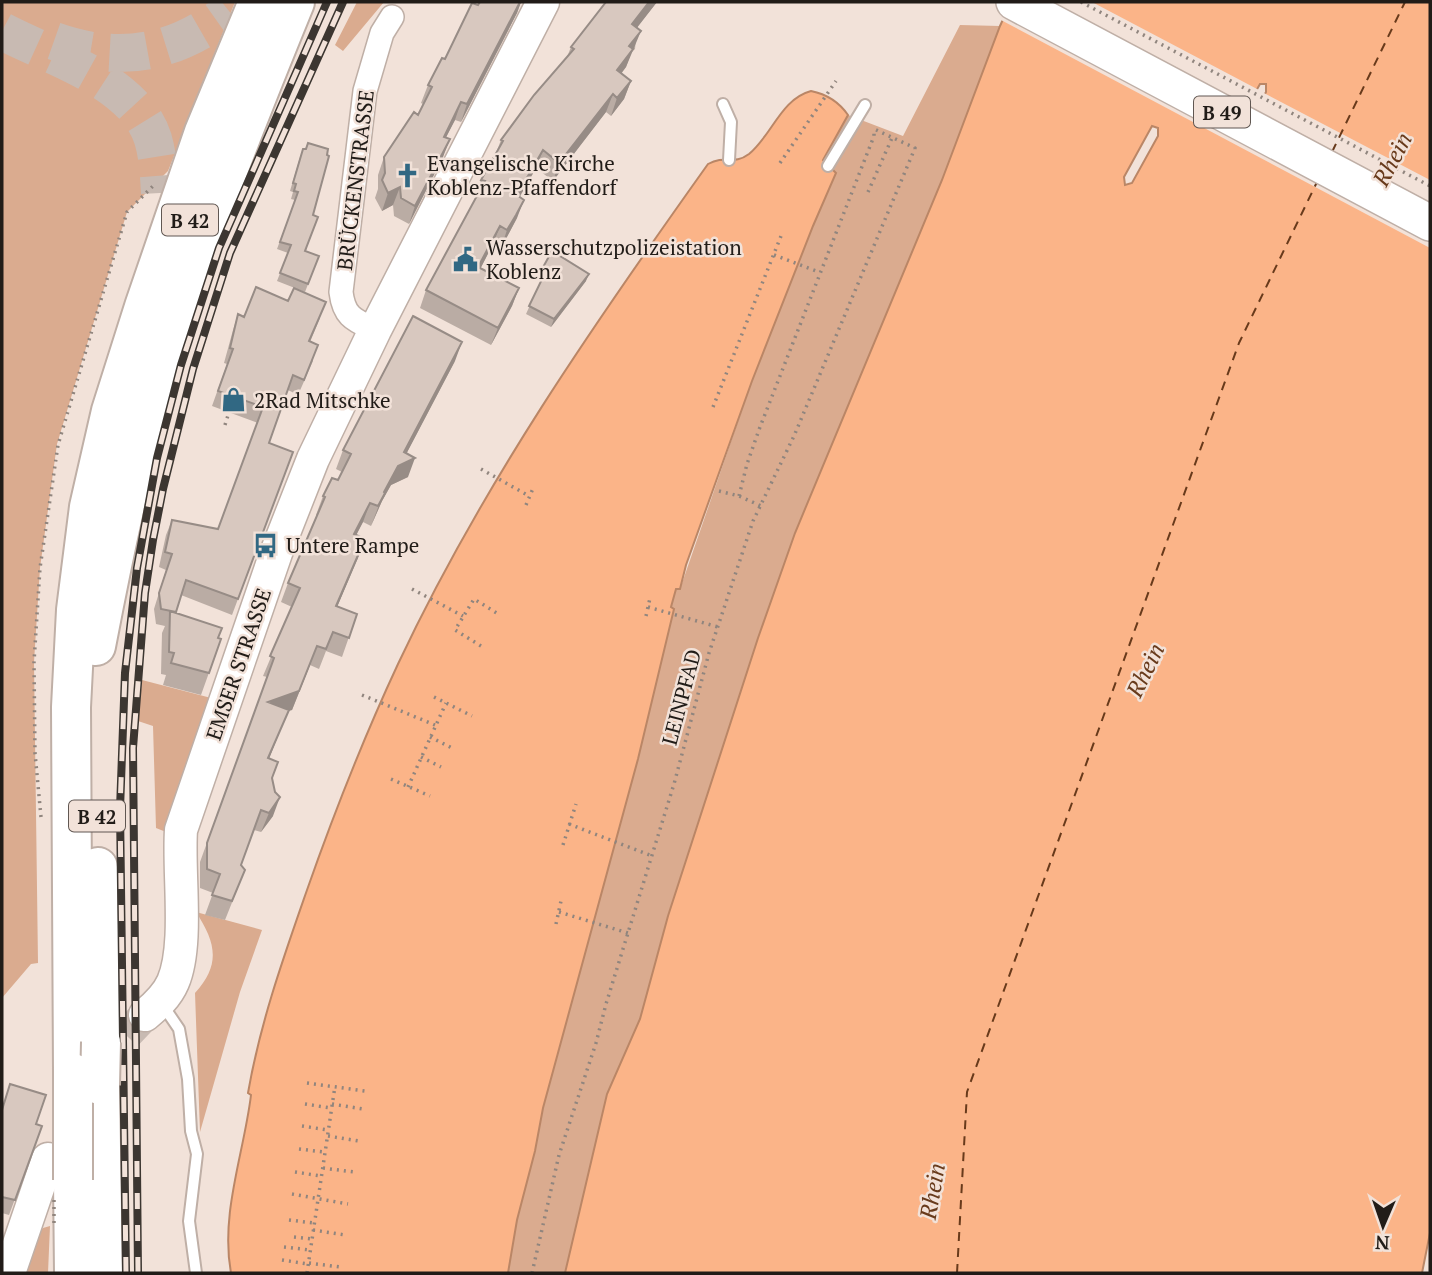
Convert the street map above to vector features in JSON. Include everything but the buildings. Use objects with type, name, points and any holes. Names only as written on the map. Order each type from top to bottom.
[{"type":"highway","name":"B 42","points":[[74,1273],[61,1170],[86,1079],[101,1042],[96,646],[97,597],[104,524],[132,399],[166,288],[192,214],[276,2]]},
{"type":"highway","points":[[96,646],[127,490],[172,329],[220,188],[295,2]]},
{"type":"highway","name":"B 42","points":[[103,1273],[86,1079],[71,708],[76,599],[94,480],[111,411],[204,132],[242,5]]},
{"type":"highway","points":[[144,307],[160,193]]},
{"type":"main road","name":"B 49","points":[[1014,2],[1430,223]]},
{"type":"main road","name":"B 49","points":[[1050,2],[1430,205]]},
{"type":"street","name":"EMSER STRASSE","points":[[153,1009],[173,982],[179,964],[181,831],[276,553],[313,459],[375,330],[543,2]]},
{"type":"street","name":"BRÜCKENSTRASSE","points":[[375,330],[349,315],[343,306],[341,292],[365,91],[382,33],[392,17]]},
{"type":"street","points":[[9,1273],[61,1170]]},
{"type":"lane","points":[[723,104],[731,122],[729,160]]},
{"type":"lane","points":[[828,166],[865,105]]},
{"type":"lane","name":"EMSER STRASSE","points":[[153,1009],[178,1029],[188,1079],[191,1131],[197,1154],[189,1221],[196,1273]]},
{"type":"path","points":[[1081,2],[1430,186]]},
{"type":"path","points":[[780,163],[836,81]]},
{"type":"path","points":[[739,496],[760,428],[874,136],[874,129],[892,138],[868,192]]},
{"type":"path","name":"LEINPFAD","points":[[532,1273],[559,1155],[596,1043],[718,627],[753,521],[794,436],[915,148],[892,138]]},
{"type":"path","points":[[713,407],[781,236]]},
{"type":"path","points":[[774,255],[819,272]]},
{"type":"path","points":[[225,425],[229,412]]},
{"type":"path","points":[[481,469],[529,496]]},
{"type":"path","points":[[526,505],[534,486]]},
{"type":"path","points":[[719,491],[761,506]]},
{"type":"path","points":[[412,589],[463,616]]},
{"type":"path","points":[[646,616],[650,598]]},
{"type":"path","points":[[481,646],[455,630],[463,616],[474,599],[499,615]]},
{"type":"path","points":[[648,607],[718,627]]},
{"type":"path","points":[[362,695],[436,725]]},
{"type":"path","points":[[434,697],[472,716]]},
{"type":"path","points":[[408,787],[446,703]]},
{"type":"path","points":[[430,737],[452,748]]},
{"type":"path","points":[[421,757],[441,767]]},
{"type":"path","points":[[391,779],[430,796]]},
{"type":"path","points":[[563,845],[576,804]]},
{"type":"path","points":[[569,824],[652,856]]},
{"type":"path","points":[[556,924],[561,901]]},
{"type":"path","points":[[559,912],[628,933]]},
{"type":"path","points":[[307,1083],[365,1091]]},
{"type":"path","points":[[307,1273],[335,1086]]},
{"type":"path","points":[[305,1104],[363,1109]]},
{"type":"path","points":[[302,1126],[359,1141]]},
{"type":"path","points":[[299,1149],[325,1153]]},
{"type":"path","points":[[323,1168],[354,1172]]},
{"type":"path","points":[[295,1172],[321,1176]]},
{"type":"path","points":[[292,1194],[348,1204]]},
{"type":"path","points":[[289,1220],[315,1223]]},
{"type":"path","points":[[313,1230],[345,1235]]},
{"type":"path","points":[[294,1237],[312,1239]]},
{"type":"path","points":[[284,1247],[310,1250]]},
{"type":"path","points":[[282,1260],[340,1267]]},
{"type":"shaded area","points":[[2,2],[235,2],[168,171],[127,212],[57,444],[40,568],[34,662],[38,963],[31,964],[2,998]]},
{"type":"shaded area","points":[[357,2],[384,2],[343,51],[335,45]]},
{"type":"shaded area","points":[[960,25],[1000,26],[942,180],[795,533],[758,638],[668,915],[640,1019],[607,1094],[565,1273],[508,1273],[517,1220],[543,1108],[638,759],[674,609],[671,608],[676,589],[680,589],[752,381],[836,173],[823,160],[848,115],[903,136]]},
{"type":"shaded area","points":[[142,680],[215,699],[166,824],[166,832],[156,828],[153,726],[138,721]]},
{"type":"shaded area","points":[[196,912],[262,930],[240,992],[200,1132],[195,993],[209,972],[213,953],[208,934]]},
{"type":"shaded area","points":[[50,1226],[48,1273],[26,1273],[39,1233]]},
{"type":"water","name":"Rhein","points":[[1011,2],[1430,2],[1430,1233],[1422,1273],[565,1273],[607,1094],[640,1019],[668,916],[758,638],[795,533],[942,180]],"holes":[[[1260,84],[1266,84],[1266,92],[1240,140],[1231,135]],[[1152,126],[1158,128],[1158,136],[1132,183],[1125,185],[1124,177]]]},
{"type":"water","points":[[811,91],[832,99],[848,115],[823,160],[836,173],[752,381],[686,565],[680,589],[676,589],[671,607],[674,609],[638,759],[543,1108],[517,1220],[508,1273],[231,1273],[228,1228],[248,1117],[251,1095],[248,1093],[266,1015],[328,832],[361,747],[398,664],[466,533],[503,469],[623,284],[708,164],[738,159],[749,154],[784,109],[801,95]]},
{"type":"pier","points":[[1007,2],[1092,2],[1259,90],[1234,136],[1238,138],[1262,92],[1430,180],[1430,248],[999,19]]},
{"type":"ferry route","points":[[1332,152],[1405,2]]},
{"type":"ferry route","points":[[957,1273],[967,1092],[1239,343],[1317,182]]},
{"type":"tunnel","points":[[54,41],[101,52],[146,51],[188,37],[229,11]]},
{"type":"tunnel","points":[[2,31],[89,73],[129,101],[143,119],[153,139],[160,193]]},
{"type":"tunnel","points":[[93,1070],[145,1015]]},
{"type":"railway","points":[[126,1273],[120,809],[125,673],[137,568],[157,458],[181,365],[219,248],[327,2]]},
{"type":"railway","points":[[138,1273],[133,748],[145,593],[153,540],[193,369],[230,253],[343,2]]},
{"type":"place","name":"Evangelische Kirche Koblenz-Pfaffendorf","points":[[407,175]]},
{"type":"place","name":"Wasserschutzpolizeistation Koblenz","points":[[466,259]]},
{"type":"place","name":"2Rad Mitschke","points":[[234,400]]},
{"type":"place","name":"Untere Rampe","points":[[266,545]]}]
